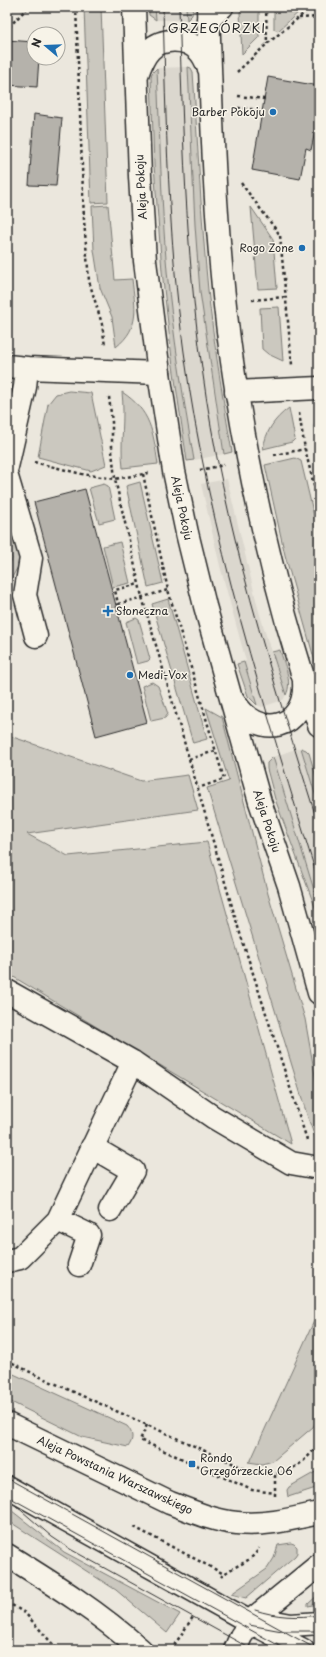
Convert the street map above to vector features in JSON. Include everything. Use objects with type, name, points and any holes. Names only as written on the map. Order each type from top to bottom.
[{"type":"main road","name":"Aleja Pokoju","points":[[134,7],[142,224],[159,373],[174,471],[187,532],[206,606],[260,802],[315,966],[319,993]]},
{"type":"main road","points":[[213,11],[211,74],[215,173],[223,276],[236,392],[248,461],[263,529],[304,680],[319,725]]},
{"type":"main road","points":[[136,82],[147,53],[164,42],[185,42],[195,47],[202,54],[211,74]]},
{"type":"main road","points":[[8,461],[25,387],[17,367],[159,373]]},
{"type":"main road","points":[[236,392],[319,388]]},
{"type":"main road","points":[[7,477],[31,558],[25,595],[36,636]]},
{"type":"main road","points":[[232,698],[239,710],[252,721],[265,725],[281,724],[287,722],[298,710],[303,697],[304,680]]},
{"type":"main road","points":[[7,991],[133,1062],[213,1117],[291,1163],[319,1168]]},
{"type":"main road","points":[[7,1262],[20,1258],[58,1220],[133,1062]]},
{"type":"main road","points":[[92,1147],[133,1171],[110,1210]]},
{"type":"main road","points":[[58,1220],[89,1235],[79,1265]]},
{"type":"main road","name":"Aleja Powstania Warszawskiego","points":[[7,1424],[170,1503],[216,1519],[249,1524],[289,1519],[319,1513]]},
{"type":"main road","points":[[7,1487],[216,1603],[252,1620],[303,1650]]},
{"type":"main road","points":[[7,1555],[74,1598],[118,1630],[142,1650]]},
{"type":"main road","points":[[235,1650],[241,1636],[252,1620],[319,1565]]},
{"type":"main road","points":[[252,1620],[291,1625],[319,1623]]},
{"type":"path","points":[[9,27],[28,7]]},
{"type":"path","points":[[76,7],[84,220],[89,281],[102,324],[106,353]]},
{"type":"path","points":[[266,7],[267,44]]},
{"type":"path","points":[[237,77],[237,71],[308,10],[308,7]]},
{"type":"path","points":[[299,18],[319,18]]},
{"type":"path","points":[[238,90],[239,115]]},
{"type":"path","points":[[238,96],[265,99]]},
{"type":"path","points":[[238,108],[263,110]]},
{"type":"path","points":[[241,175],[241,183],[280,235],[292,364]]},
{"type":"path","points":[[252,300],[286,297]]},
{"type":"path","points":[[109,393],[115,479],[142,597],[238,927],[307,1141]]},
{"type":"path","points":[[298,410],[305,449],[319,506]]},
{"type":"path","points":[[272,456],[305,449]]},
{"type":"path","points":[[8,461],[115,479],[154,472]]},
{"type":"path","points":[[196,470],[231,464]]},
{"type":"path","points":[[142,474],[168,590],[224,779],[198,788]]},
{"type":"path","points":[[139,584],[115,590],[117,604],[168,590]]},
{"type":"path","points":[[189,759],[215,751]]},
{"type":"path","points":[[7,1360],[242,1468],[259,1473],[282,1473],[296,1466],[310,1454],[319,1442]]},
{"type":"path","points":[[147,1425],[140,1440],[252,1490],[275,1493]]},
{"type":"path","points":[[274,1502],[275,1474]]},
{"type":"path","points":[[219,1579],[224,1574],[254,1556],[260,1546]]},
{"type":"path","points":[[214,1568],[224,1574]]},
{"type":"path","points":[[7,1602],[25,1614],[58,1650]]},
{"type":"path","points":[[171,1650],[190,1621]]},
{"type":"shaded area","points":[[84,7],[101,7],[108,202],[91,203]]},
{"type":"shaded area","points":[[149,7],[155,7],[156,20],[149,15]]},
{"type":"shaded area","points":[[155,7],[186,7],[187,20],[156,20]]},
{"type":"shaded area","points":[[186,7],[193,7],[192,15],[187,20]]},
{"type":"shaded area","points":[[244,7],[259,7],[259,37],[242,54],[240,12]]},
{"type":"shaded area","points":[[274,7],[301,7],[301,10],[278,31],[274,29]]},
{"type":"shaded area","points":[[188,67],[190,135],[213,387],[224,454],[194,460],[177,359],[167,271],[160,166],[157,68]]},
{"type":"shaded area","points":[[188,67],[191,68],[193,72],[201,209],[208,290],[232,452],[224,454],[200,292],[195,225]]},
{"type":"shaded area","points":[[157,68],[162,195],[167,271],[172,318],[194,460],[187,461],[172,359],[162,271],[154,165],[151,77],[152,73]]},
{"type":"shaded area","points":[[108,205],[115,280],[132,279],[135,308],[133,324],[124,339],[116,347],[112,317],[100,288],[94,250],[92,206]]},
{"type":"shaded area","points":[[251,207],[273,239],[277,288],[258,289]]},
{"type":"shaded area","points":[[279,307],[283,361],[268,354],[262,349],[260,308]]},
{"type":"shaded area","points":[[69,391],[91,393],[106,465],[91,471],[38,457],[48,404],[56,394]]},
{"type":"shaded area","points":[[122,392],[132,399],[139,407],[149,423],[158,464],[123,468]]},
{"type":"shaded area","points":[[289,408],[295,439],[292,442],[263,449],[266,437],[275,421]]},
{"type":"shaded area","points":[[319,420],[319,458],[312,426]]},
{"type":"shaded area","points":[[295,458],[301,461],[319,537],[319,676],[285,555],[265,465]]},
{"type":"shaded area","points":[[227,479],[258,608],[286,695],[283,700],[262,707],[257,705],[244,662],[246,661],[220,566],[201,484]]},
{"type":"shaded area","points":[[140,482],[163,583],[148,587],[126,486]]},
{"type":"shaded area","points":[[104,484],[108,486],[115,519],[99,523],[89,488]]},
{"type":"shaded area","points":[[7,512],[20,557],[19,565],[7,586],[7,569],[12,559],[7,539]]},
{"type":"shaded area","points":[[120,542],[130,583],[113,587],[103,546]]},
{"type":"shaded area","points":[[168,599],[207,739],[193,743],[152,604]]},
{"type":"shaded area","points":[[136,618],[139,620],[150,659],[137,664],[126,622]]},
{"type":"shaded area","points":[[280,650],[286,667],[289,684],[286,695],[272,652]]},
{"type":"shaded area","points":[[244,662],[257,705],[248,696],[237,664]]},
{"type":"shaded area","points":[[152,682],[158,686],[168,714],[165,718],[151,721],[142,686]]},
{"type":"shaded area","points":[[206,708],[222,717],[268,894],[305,1019],[319,1098],[319,1148],[308,1118],[207,788],[229,781]]},
{"type":"shaded area","points":[[7,735],[141,781],[188,775],[198,810],[27,834],[68,856],[207,842],[291,1144],[7,973]]},
{"type":"shaded area","points":[[301,748],[319,807],[319,906],[273,757]]},
{"type":"shaded area","points":[[301,748],[309,753],[319,787],[319,807]]},
{"type":"shaded area","points":[[273,757],[319,906],[319,918],[275,799],[267,769],[267,763]]},
{"type":"shaded area","points":[[319,1310],[318,1419],[313,1427],[273,1461],[262,1464],[248,1462],[251,1460]]},
{"type":"shaded area","points":[[7,1371],[127,1426],[131,1431],[132,1436],[130,1444],[128,1447],[82,1437],[7,1400]]},
{"type":"shaded area","points":[[319,1470],[319,1487],[288,1497],[287,1490],[289,1487]]},
{"type":"shaded area","points":[[7,1507],[64,1552],[180,1614],[167,1633],[116,1590],[7,1520]]},
{"type":"shaded area","points":[[291,1543],[297,1547],[297,1553],[295,1556],[246,1598],[231,1594],[267,1569],[274,1558],[278,1545]]},
{"type":"shaded area","points":[[319,1594],[319,1604],[308,1606],[308,1604]]},
{"type":"building","points":[[7,40],[26,41],[26,66],[38,66],[37,87],[7,85]]},
{"type":"building","points":[[268,77],[319,86],[319,112],[311,150],[306,148],[300,179],[252,170]]},
{"type":"building","points":[[34,114],[62,118],[56,186],[29,185]]},
{"type":"building","points":[[85,489],[147,722],[96,736],[34,502]]},
{"type":"tram line","points":[[163,7],[165,93],[174,266],[184,352],[195,420],[223,554],[259,686],[319,883]]},
{"type":"tram line","points":[[179,7],[188,233],[196,323],[211,427],[236,542],[251,600],[319,827]]},
{"type":"tram line","points":[[7,1478],[318,1650]]},
{"type":"tram line","points":[[7,1496],[287,1650]]},
{"type":"tram line","points":[[15,1505],[52,1537],[70,1549],[253,1650]]},
{"type":"tram line","points":[[255,1610],[287,1616],[319,1615]]},
{"type":"tram line","points":[[249,1625],[282,1631],[319,1631]]},
{"type":"place","name":"Barber Pokoju","points":[[273,112]]},
{"type":"place","name":"Rogo Zone","points":[[302,248]]},
{"type":"place","name":"Słoneczna","points":[[108,611]]},
{"type":"place","name":"Medi-Vox","points":[[130,675]]},
{"type":"place","name":"Rondo Grzegórzeckie 06","points":[[192,1464]]},
{"type":"district","name":"GRZEGÓRZKI","points":[[217,28]]}]
